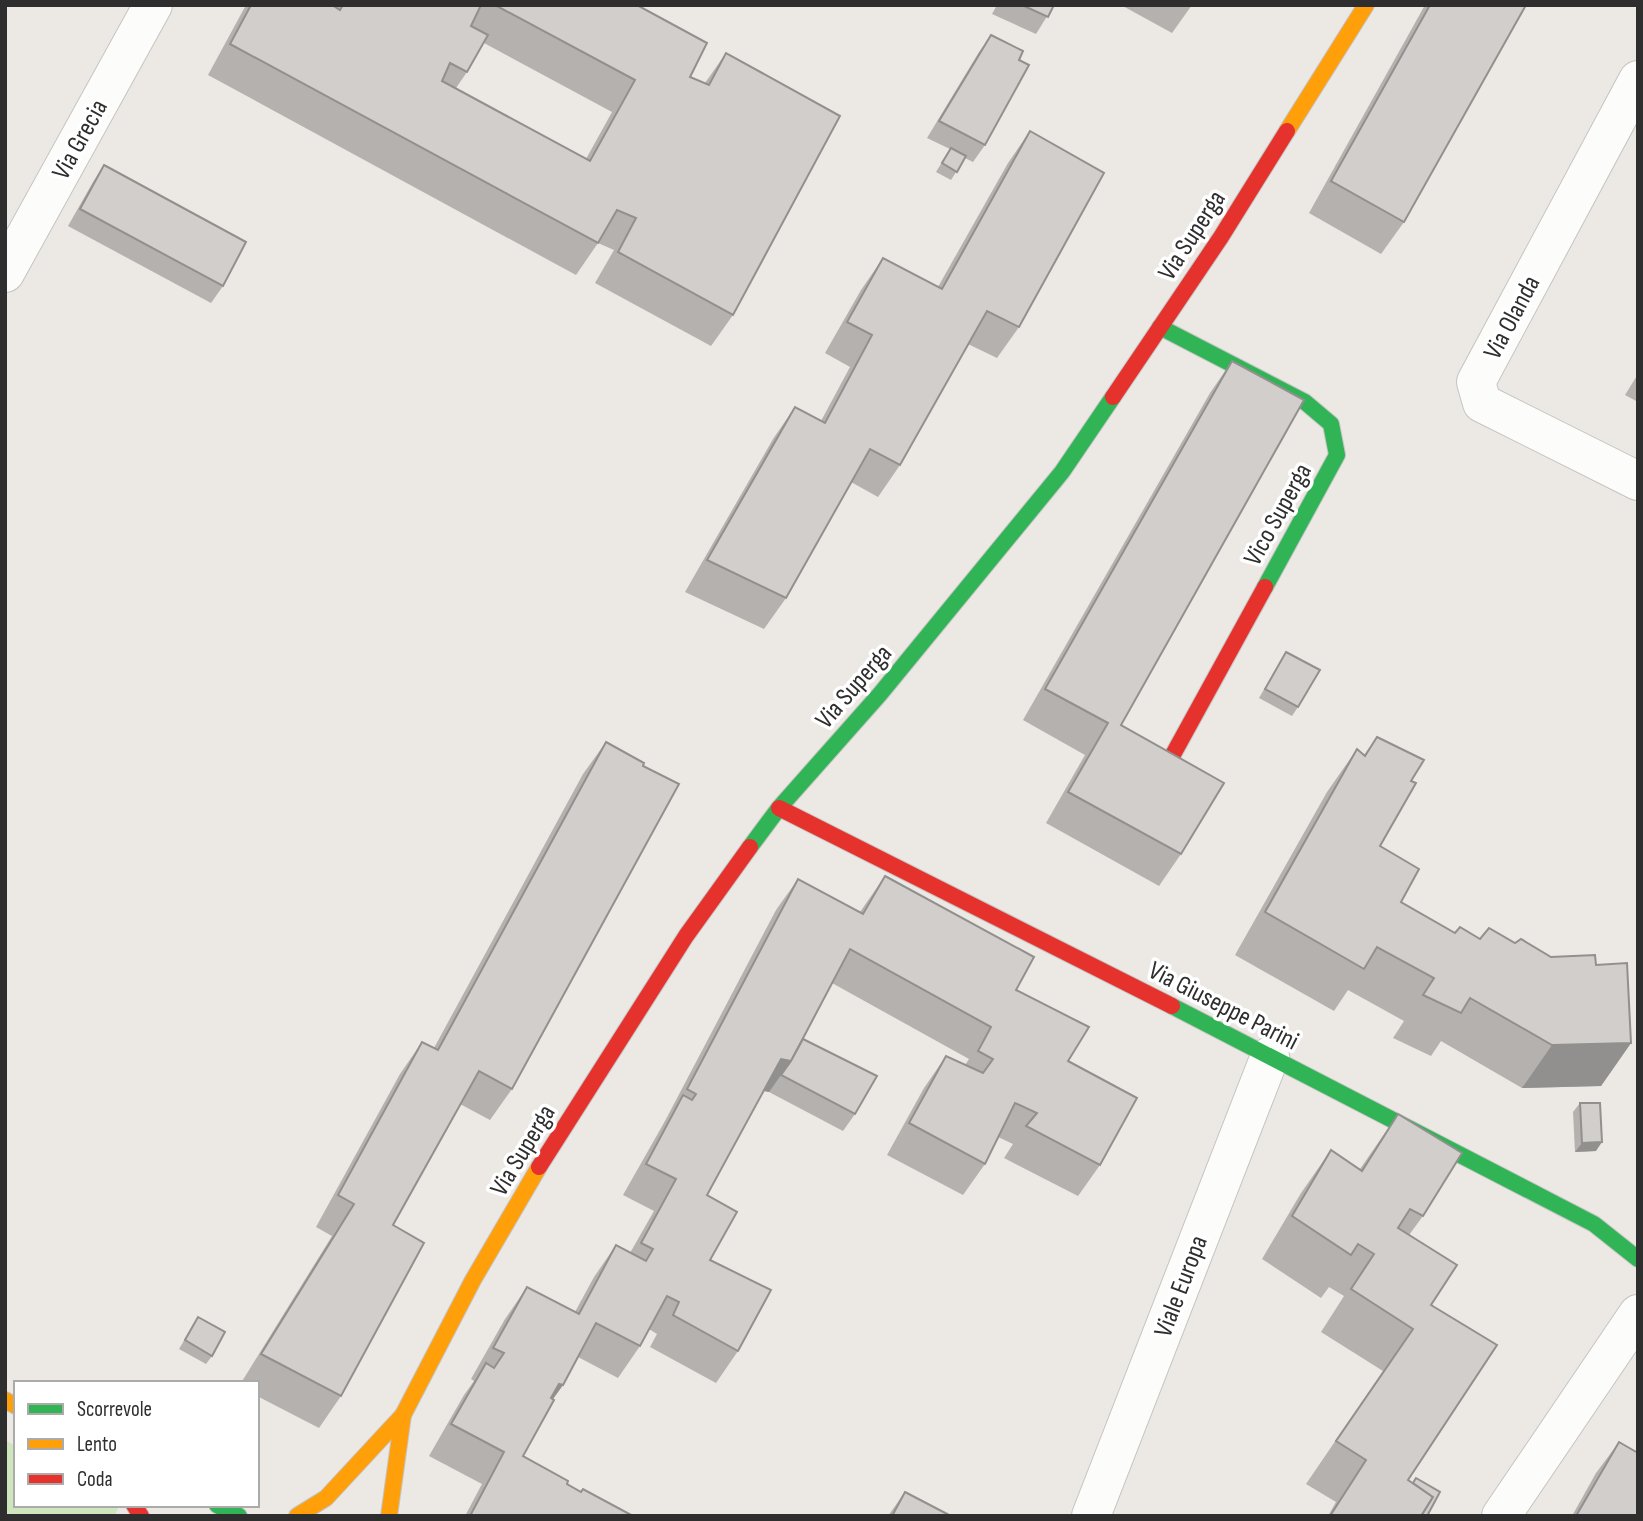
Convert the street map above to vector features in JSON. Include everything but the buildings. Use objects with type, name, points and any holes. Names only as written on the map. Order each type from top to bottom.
[{"type":"street","name":"Via Grecia","points":[[5,273],[153,5]]},
{"type":"street","name":"Via Superga","points":[[297,1516],[326,1498],[403,1415],[473,1280],[554,1142],[686,936],[779,808],[880,694],[1062,472],[1221,237],[1366,5]]},
{"type":"street","name":"Via Olanda","points":[[1638,80],[1476,382],[1482,402],[1638,481]]},
{"type":"street","name":"Vico Superga","points":[[1160,327],[1305,402],[1331,424],[1337,455],[1170,760]]},
{"type":"street","name":"Via Giuseppe Parini","points":[[779,808],[1270,1056],[1594,1224],[1638,1259]]},
{"type":"street","name":"Viale Europa","points":[[1091,1516],[1270,1056]]},
{"type":"street","points":[[1501,1516],[1638,1314]]},
{"type":"street","name":"Via Superga","points":[[389,1516],[403,1415]]},
{"type":"street","points":[[220,1507],[239,1516]]},
{"type":"green space","points":[[5,1440],[14,1445],[14,1507],[118,1509],[114,1516],[5,1516]]},
{"type":"traffic: fast","points":[[1160,327],[1305,402],[1331,424],[1337,455],[1265,587]]},
{"type":"traffic: fast","points":[[750,847],[779,808],[880,694],[1062,472],[1113,397]]},
{"type":"traffic: fast","points":[[1172,1006],[1594,1224],[1638,1259]]},
{"type":"traffic: fast","points":[[221,1507],[239,1516]]},
{"type":"traffic: slow","points":[[1287,131],[1366,5]]},
{"type":"traffic: slow","points":[[297,1516],[326,1498],[403,1415],[473,1280],[539,1167]]},
{"type":"traffic: slow","points":[[5,1400],[14,1405]]},
{"type":"traffic: slow","points":[[389,1516],[403,1415]]},
{"type":"traffic: jam","points":[[1113,397],[1221,237],[1287,131]]},
{"type":"traffic: jam","points":[[1170,760],[1265,587]]},
{"type":"traffic: jam","points":[[779,808],[1172,1006]]},
{"type":"traffic: jam","points":[[539,1167],[686,936],[750,847]]},
{"type":"traffic: jam","points":[[135,1507],[141,1516]]}]
